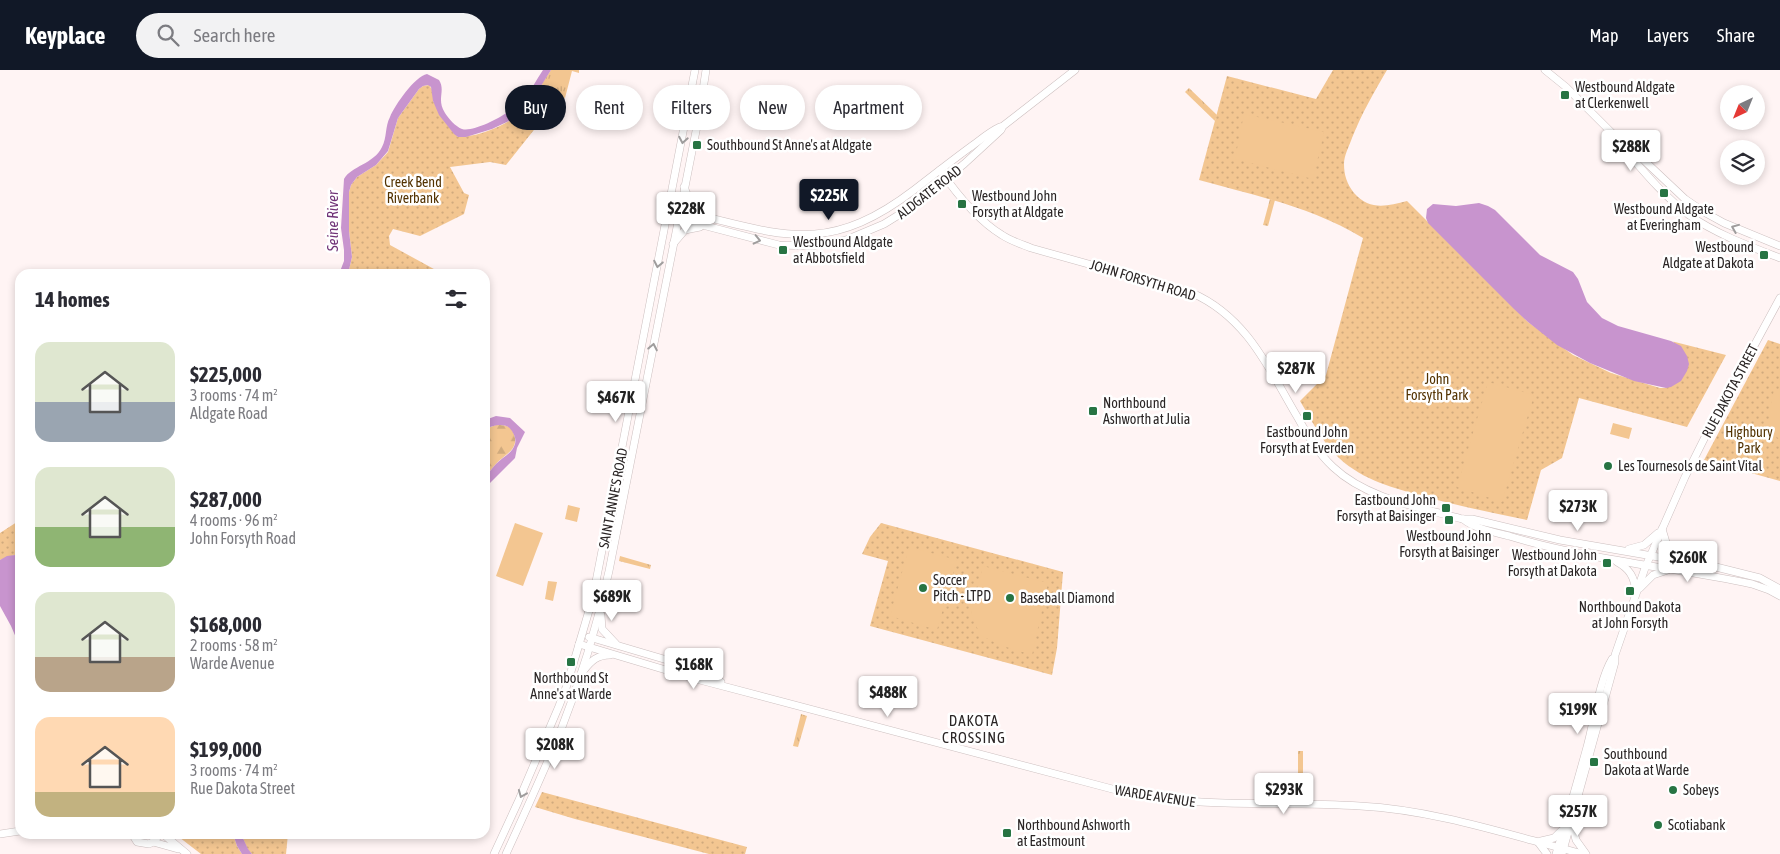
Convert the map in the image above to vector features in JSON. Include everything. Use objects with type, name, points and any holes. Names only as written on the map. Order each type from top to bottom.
[{"type":"street","name":"SAINT ANNE'S ROAD","points":[[494,854],[567,685],[600,568],[696,70]]},
{"type":"street","name":"SAINT ANNE'S ROAD","points":[[506,854],[558,738],[580,677],[602,600],[706,70]]},
{"type":"street","name":"ALDGATE ROAD","points":[[668,212],[679,210],[781,234],[812,235],[854,226],[877,216],[900,201],[994,130],[1003,126],[1075,70]]},
{"type":"street","points":[[1544,70],[1566,87],[1626,147],[1633,150],[1685,198],[1704,212],[1724,223],[1780,246]]},
{"type":"street","name":"ALDGATE ROAD","points":[[668,212],[678,219],[779,245],[822,245],[846,240],[884,224],[905,211],[964,164],[1003,126]]},
{"type":"street","points":[[1626,147],[1626,151],[1687,214],[1716,231],[1780,258]]},
{"type":"street","name":"JOHN FORSYTH ROAD","points":[[940,170],[974,212],[994,230],[1011,240],[1031,248],[1192,294],[1217,306],[1247,335],[1312,442],[1334,468],[1354,483],[1372,492],[1396,501],[1462,519],[1472,519],[1560,540],[1686,561],[1742,573],[1760,578],[1780,589]]},
{"type":"street","points":[[684,187],[691,204],[708,217]]},
{"type":"street","points":[[672,245],[685,230],[696,226],[710,228]]},
{"type":"street","points":[[1771,255],[1780,264]]},
{"type":"street","name":"RUE DAKOTA STREET","points":[[1615,655],[1651,555],[1708,429],[1780,298]]},
{"type":"street","name":"JOHN FORSYTH ROAD","points":[[1462,519],[1471,525],[1527,542],[1592,557],[1613,559],[1752,584],[1780,596]]},
{"type":"street","points":[[1622,550],[1644,545],[1662,529],[1668,549],[1686,561]]},
{"type":"street","points":[[1613,559],[1630,571],[1636,595]]},
{"type":"street","points":[[1636,595],[1652,576],[1672,569]]},
{"type":"street","points":[[602,600],[600,616],[602,628],[619,646]]},
{"type":"street","name":"WARDE AVENUE","points":[[582,634],[667,660],[735,688]]},
{"type":"street","name":"WARDE AVENUE","points":[[580,644],[696,679],[1135,795],[1201,803],[1360,806],[1411,811],[1538,842],[1560,851],[1584,854]]},
{"type":"street","points":[[580,677],[594,659],[608,655],[621,656]]},
{"type":"street","points":[[1560,851],[1571,821],[1615,662],[1615,655]]},
{"type":"street","points":[[1560,851],[1564,827],[1604,678],[1610,661],[1615,655]]},
{"type":"street","points":[[1571,821],[1576,840],[1584,854]]},
{"type":"street","points":[[1547,854],[1538,842],[1554,838],[1564,827]]},
{"type":"street","points":[[0,834],[15,832]]},
{"type":"street","points":[[136,839],[140,843],[149,844],[155,839]]},
{"type":"street","points":[[169,839],[184,852]]},
{"type":"street","points":[[153,842],[184,852]]},
{"type":"green space","points":[[551,70],[579,70],[579,73],[572,71],[566,94],[566,85],[541,85]]},
{"type":"green space","name":"John Forsyth Park","points":[[1333,70],[1387,70],[1372,95],[1345,157],[1345,176],[1354,193],[1366,203],[1379,206],[1407,201],[1528,322],[1573,355],[1611,373],[1660,388],[1666,388],[1674,342],[1671,341],[1726,355],[1687,427],[1579,398],[1562,458],[1541,470],[1527,520],[1391,487],[1359,473],[1333,452],[1322,438],[1300,401],[1326,375],[1363,238],[1304,210],[1199,180],[1227,76],[1316,99]]},
{"type":"green space","name":"Creek Bend Riverbank","points":[[429,85],[433,91],[433,101],[458,137],[476,134],[505,123],[505,130],[534,130],[506,165],[490,162],[450,167],[464,193],[469,195],[464,214],[420,236],[393,229],[389,236],[390,245],[434,269],[349,269],[352,257],[349,231],[349,192],[351,185],[357,177],[376,165],[388,152],[398,118],[419,89]]},
{"type":"green space","points":[[1189,88],[1217,115],[1215,121],[1185,92]]},
{"type":"green space","points":[[1244,114],[1324,132],[1313,179],[1235,159]]},
{"type":"green space","points":[[1270,199],[1275,200],[1268,226],[1263,225]]},
{"type":"green space","name":"Highbury Park","points":[[1768,340],[1780,344],[1780,481],[1704,460]]},
{"type":"green space","points":[[1488,382],[1534,395],[1502,502],[1457,487]]},
{"type":"green space","points":[[1774,390],[1780,392],[1780,440],[1770,423],[1770,410]]},
{"type":"green space","points":[[1613,423],[1632,428],[1629,439],[1610,434]]},
{"type":"green space","points":[[504,425],[510,428],[515,438],[515,443],[511,451],[490,471],[490,427]]},
{"type":"green space","points":[[568,505],[580,508],[577,522],[565,519]]},
{"type":"green space","points":[[15,523],[15,555],[0,560],[0,533]]},
{"type":"green space","points":[[515,523],[543,533],[523,586],[496,576]]},
{"type":"green space","points":[[881,523],[1063,572],[1057,648],[1052,675],[870,626],[888,561],[862,554],[870,537]]},
{"type":"green space","name":"Soccer Pitch - LTPD","points":[[909,547],[957,560],[937,630],[890,616]]},
{"type":"green space","points":[[620,556],[651,565],[650,569],[619,561]]},
{"type":"green space","name":"Baseball Diamond","points":[[983,566],[1048,583],[1032,655],[1000,645],[980,635],[971,613]]},
{"type":"green space","points":[[548,581],[557,582],[553,601],[545,599]]},
{"type":"green space","points":[[801,714],[807,716],[798,747],[793,746]]},
{"type":"green space","points":[[1298,751],[1303,751],[1303,784],[1298,784]]},
{"type":"green space","points":[[542,792],[747,847],[745,854],[709,854],[535,807]]},
{"type":"green space","points":[[182,839],[235,839],[242,854],[201,854]]},
{"type":"green space","points":[[243,839],[288,839],[286,854],[252,854]]},
{"type":"shaded area","name":"Seine River","points":[[543,70],[551,70],[542,85],[533,85]]},
{"type":"shaded area","name":"Seine River","points":[[427,74],[439,80],[442,88],[442,108],[450,120],[462,129],[475,128],[505,114],[505,123],[492,129],[466,137],[458,137],[439,115],[433,101],[431,87],[428,85],[419,89],[398,118],[388,151],[376,165],[357,177],[351,185],[349,192],[349,231],[352,257],[349,269],[341,269],[344,261],[341,228],[344,179],[378,153],[384,143],[388,121],[411,85]]},
{"type":"shaded area","points":[[1479,203],[1495,210],[1540,255],[1573,272],[1578,279],[1587,302],[1602,318],[1618,326],[1671,341],[1681,346],[1689,364],[1681,381],[1666,388],[1634,381],[1590,363],[1557,345],[1528,322],[1428,223],[1426,218],[1427,209],[1433,204],[1456,206]]},
{"type":"shaded area","points":[[496,416],[510,418],[525,432],[517,448],[515,458],[490,483],[490,471],[512,450],[515,438],[511,429],[504,425],[490,427],[490,418]]},
{"type":"shaded area","points":[[15,555],[15,635],[0,606],[0,560],[7,556]]},
{"type":"shaded area","points":[[235,839],[243,839],[252,854],[242,854]]},
{"type":"place","name":"Westbound Aldgate at Clerkenwell","points":[[1565,95]]},
{"type":"place","name":"Southbound St Anne's at Aldgate","points":[[697,145]]},
{"type":"place","name":"Westbound Aldgate at Everingham","points":[[1664,193]]},
{"type":"place","name":"Westbound John Forsyth at Aldgate","points":[[962,204]]},
{"type":"place","name":"Westbound Aldgate at Abbotsfield","points":[[783,250]]},
{"type":"place","name":"Westbound Aldgate at Dakota","points":[[1764,255]]},
{"type":"place","name":"Northbound Ashworth at Julia","points":[[1093,411]]},
{"type":"place","name":"Eastbound John Forsyth at Everden","points":[[1307,416]]},
{"type":"place","name":"Les Tournesols de Saint Vital","points":[[1608,466]]},
{"type":"place","name":"Eastbound John Forsyth at Baisinger","points":[[1446,508]]},
{"type":"place","name":"Westbound John Forsyth at Baisinger","points":[[1449,520]]},
{"type":"place","name":"Westbound John Forsyth at Dakota","points":[[1607,563]]},
{"type":"place","name":"Soccer Pitch - LTPD","points":[[923,588]]},
{"type":"place","name":"Northbound Dakota at John Forsyth","points":[[1630,591]]},
{"type":"place","name":"Baseball Diamond","points":[[1010,598]]},
{"type":"place","name":"Northbound St Anne's at Warde","points":[[571,662]]},
{"type":"place","name":"Southbound Dakota at Warde","points":[[1594,762]]},
{"type":"place","name":"Sobeys","points":[[1673,790]]},
{"type":"place","name":"Scotiabank","points":[[1658,825]]},
{"type":"place","name":"Northbound Ashworth at Eastmount","points":[[1007,833]]},
{"type":"district","name":"DAKOTA CROSSING","points":[[974,730]]}]
